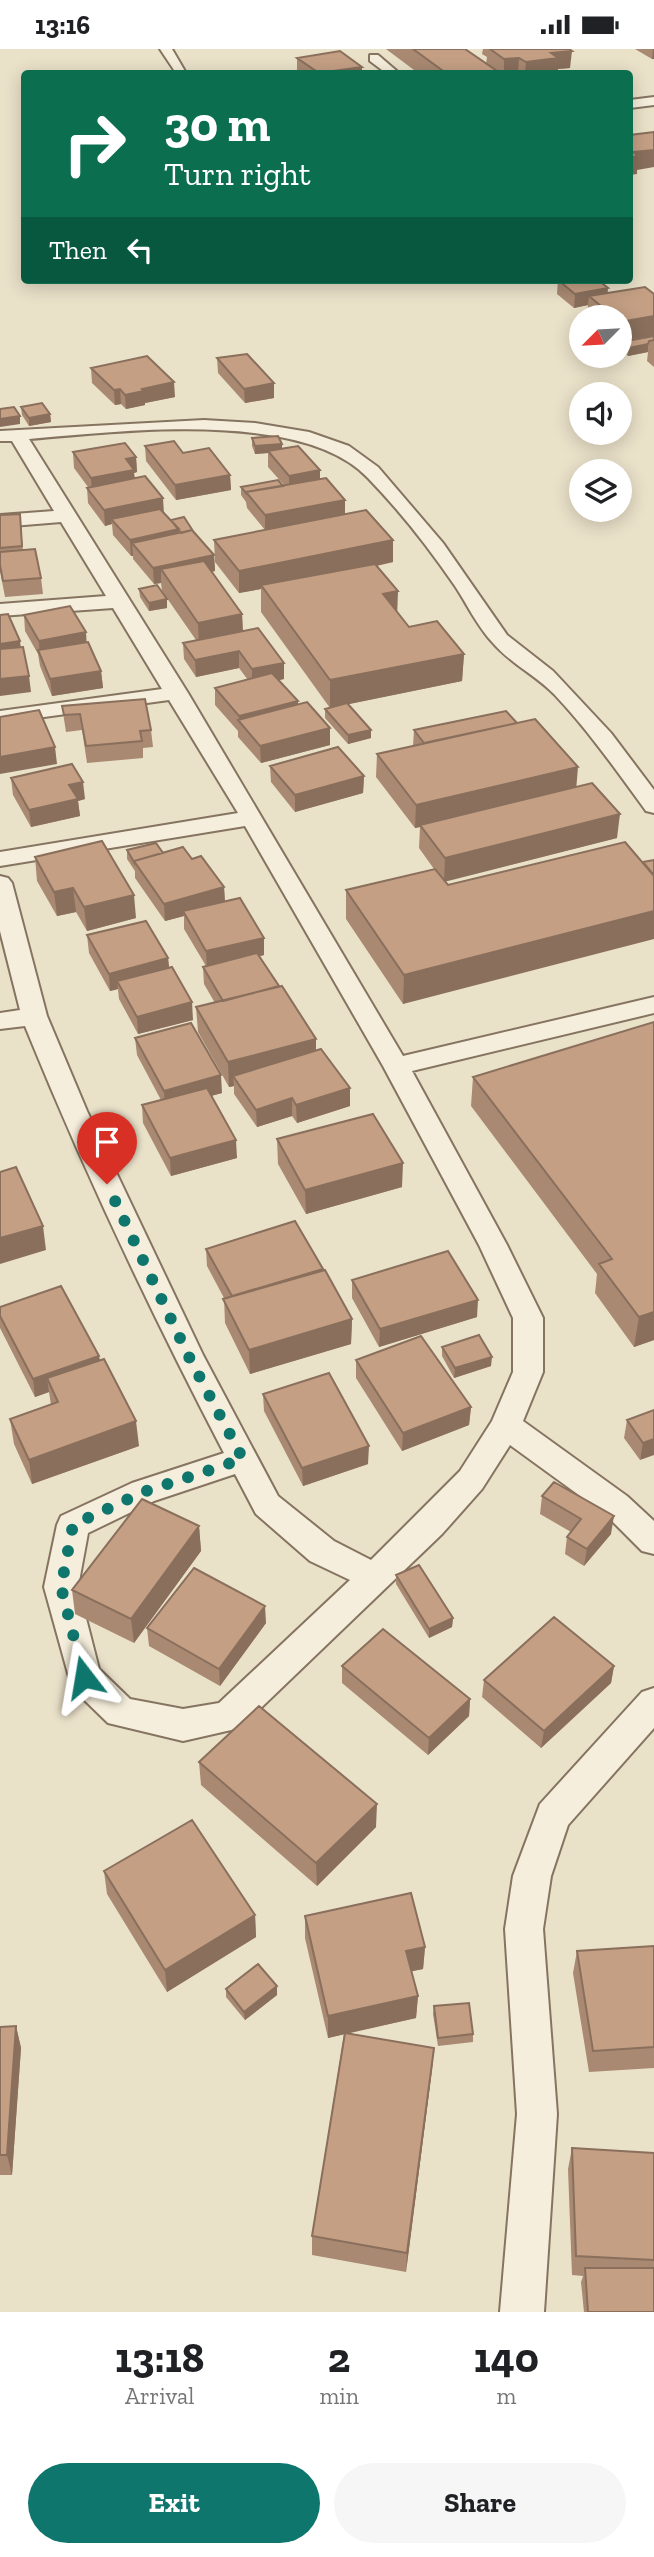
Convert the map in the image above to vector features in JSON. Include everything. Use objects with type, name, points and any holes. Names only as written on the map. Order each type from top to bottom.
[{"type":"street","points":[[166,49],[180,70]]},
{"type":"street","points":[[374,58],[389,70]]},
{"type":"street","points":[[633,104],[654,101]]},
{"type":"street","points":[[8,436],[163,425],[237,427],[300,435],[349,451],[370,469],[412,521],[470,593],[500,638],[547,676],[620,760],[654,806]]},
{"type":"street","points":[[8,436],[121,601],[252,818],[396,1066],[493,1245],[528,1318],[528,1372],[506,1425],[471,1480],[375,1577],[228,1717],[183,1725],[120,1712],[84,1677],[61,1587],[73,1525],[143,1492],[243,1459]]},
{"type":"street","points":[[0,521],[65,516]]},
{"type":"street","points":[[0,610],[121,601]]},
{"type":"street","points":[[0,717],[177,693]]},
{"type":"street","points":[[0,859],[252,818]]},
{"type":"street","points":[[0,883],[34,1016],[78,1123],[188,1355],[267,1506],[322,1551],[375,1577]]},
{"type":"street","points":[[396,1066],[654,1005]]},
{"type":"street","points":[[0,1021],[34,1016]]},
{"type":"street","points":[[506,1425],[616,1505],[654,1541]]},
{"type":"street","points":[[522,2312],[537,2114],[524,1929],[532,1876],[553,1816],[654,1703]]},
{"type":"building","points":[[413,49],[465,49],[496,70],[442,70]]},
{"type":"building","points":[[490,49],[572,51],[551,53],[558,58],[526,62],[519,58],[504,59]]},
{"type":"building","points":[[340,51],[362,67],[315,70],[297,58]]},
{"type":"building","points":[[654,132],[654,150],[633,152],[633,135]]},
{"type":"building","points":[[563,284],[603,284],[608,288],[575,294]]},
{"type":"building","points":[[645,287],[654,294],[654,316],[632,320],[632,305],[600,305],[589,296]]},
{"type":"building","points":[[654,336],[654,340],[648,344],[632,347],[632,340]]},
{"type":"building","points":[[247,354],[274,383],[244,389],[217,358]]},
{"type":"building","points":[[147,356],[174,382],[125,395],[120,389],[114,390],[91,368]]},
{"type":"building","points":[[42,403],[50,414],[29,418],[21,407]]},
{"type":"building","points":[[14,407],[20,416],[0,419],[0,409]]},
{"type":"building","points":[[278,436],[282,444],[255,446],[252,438]]},
{"type":"building","points":[[174,441],[183,453],[209,448],[230,475],[175,485],[145,446]]},
{"type":"building","points":[[125,443],[136,457],[126,459],[134,470],[91,478],[73,452]]},
{"type":"building","points":[[298,446],[320,470],[289,476],[268,451]]},
{"type":"building","points":[[145,476],[163,498],[104,510],[87,488]]},
{"type":"building","points":[[326,478],[345,500],[265,515],[246,492]]},
{"type":"building","points":[[278,480],[283,486],[246,493],[241,487]]},
{"type":"building","points":[[160,509],[179,529],[130,540],[111,519]]},
{"type":"building","points":[[366,510],[393,540],[239,571],[214,540]]},
{"type":"building","points":[[20,514],[22,546],[0,548],[0,515]]},
{"type":"building","points":[[184,517],[195,534],[192,530],[181,533],[171,520]]},
{"type":"building","points":[[192,530],[214,555],[153,568],[132,543]]},
{"type":"building","points":[[35,549],[41,578],[3,581],[0,552]]},
{"type":"building","points":[[204,561],[242,614],[198,623],[161,569]]},
{"type":"building","points":[[375,564],[398,591],[383,594],[409,627],[437,621],[464,654],[330,680],[261,585]]},
{"type":"building","points":[[157,585],[167,599],[149,603],[139,589]]},
{"type":"building","points":[[70,606],[86,632],[39,641],[24,615]]},
{"type":"building","points":[[8,614],[20,641],[0,644],[0,615]]},
{"type":"building","points":[[258,628],[284,663],[252,669],[239,651],[195,660],[183,643]]},
{"type":"building","points":[[88,642],[101,671],[50,679],[38,650]]},
{"type":"building","points":[[23,647],[29,676],[0,679],[0,649]]},
{"type":"building","points":[[272,673],[298,701],[239,716],[215,688]]},
{"type":"building","points":[[145,699],[151,730],[140,731],[142,741],[86,746],[80,714],[64,715],[62,706]]},
{"type":"building","points":[[307,702],[330,728],[260,746],[238,720]]},
{"type":"building","points":[[347,703],[371,730],[348,735],[325,709]]},
{"type":"building","points":[[39,710],[55,747],[0,757],[0,717]]},
{"type":"building","points":[[506,711],[517,723],[424,743],[414,730]]},
{"type":"building","points":[[535,719],[578,767],[416,805],[377,754]]},
{"type":"building","points":[[338,747],[364,776],[295,795],[270,766]]},
{"type":"building","points":[[72,764],[83,782],[69,785],[78,799],[29,810],[11,778]]},
{"type":"building","points":[[592,783],[620,814],[445,858],[420,825]]},
{"type":"building","points":[[102,841],[134,895],[84,907],[73,888],[54,892],[35,857]]},
{"type":"building","points":[[625,842],[654,876],[654,911],[404,975],[346,890],[435,869],[448,885]]},
{"type":"building","points":[[156,843],[163,853],[134,862],[127,850]]},
{"type":"building","points":[[183,847],[192,859],[201,856],[224,887],[164,904],[134,861]]},
{"type":"building","points":[[654,860],[654,873],[652,873],[643,862]]},
{"type":"building","points":[[240,898],[264,938],[206,951],[183,911]]},
{"type":"building","points":[[146,921],[168,958],[109,974],[87,935]]},
{"type":"building","points":[[257,953],[279,986],[223,1001],[203,967]]},
{"type":"building","points":[[172,967],[192,1002],[137,1017],[117,981]]},
{"type":"building","points":[[282,986],[316,1039],[228,1062],[196,1007]]},
{"type":"building","points":[[654,1022],[654,1312],[639,1317],[599,1264],[612,1259],[473,1077]]},
{"type":"building","points":[[191,1023],[221,1075],[164,1091],[135,1038]]},
{"type":"building","points":[[321,1049],[350,1088],[296,1105],[292,1098],[256,1110],[233,1076]]},
{"type":"building","points":[[207,1088],[236,1140],[170,1158],[142,1105]]},
{"type":"building","points":[[373,1114],[403,1163],[305,1190],[277,1139]]},
{"type":"building","points":[[16,1167],[43,1226],[0,1238],[0,1172]]},
{"type":"building","points":[[295,1221],[323,1269],[232,1296],[206,1249]]},
{"type":"building","points":[[448,1251],[478,1300],[380,1329],[352,1280]]},
{"type":"building","points":[[325,1270],[352,1319],[249,1350],[223,1299]]},
{"type":"building","points":[[61,1286],[99,1356],[33,1379],[0,1316],[0,1307]]},
{"type":"building","points":[[479,1335],[492,1357],[455,1368],[442,1347]]},
{"type":"building","points":[[421,1336],[471,1407],[403,1433],[356,1360]]},
{"type":"building","points":[[104,1359],[136,1421],[29,1460],[10,1419],[58,1402],[47,1378]]},
{"type":"building","points":[[329,1373],[369,1446],[302,1468],[263,1394]]},
{"type":"building","points":[[654,1410],[654,1439],[643,1443],[627,1420]]},
{"type":"building","points":[[554,1482],[614,1516],[587,1549],[567,1537],[581,1519],[542,1496]]},
{"type":"building","points":[[142,1499],[199,1526],[131,1619],[72,1590]]},
{"type":"building","points":[[419,1565],[453,1618],[429,1629],[396,1575]]},
{"type":"building","points":[[194,1568],[265,1606],[219,1669],[147,1628]]},
{"type":"building","points":[[554,1617],[614,1666],[544,1731],[484,1680]]},
{"type":"building","points":[[383,1629],[470,1699],[429,1738],[342,1666]]},
{"type":"building","points":[[259,1706],[377,1804],[316,1863],[199,1762]]},
{"type":"building","points":[[192,1820],[255,1915],[165,1970],[104,1871]]},
{"type":"building","points":[[411,1893],[425,1947],[406,1951],[418,1996],[328,2016],[305,1916]]},
{"type":"building","points":[[654,1946],[654,2047],[593,2051],[577,1951]]},
{"type":"building","points":[[258,1964],[277,1986],[244,2012],[226,1989]]},
{"type":"building","points":[[469,2003],[473,2034],[438,2038],[434,2006]]},
{"type":"building","points":[[16,2026],[7,2155],[0,2155],[0,2027]]},
{"type":"building","points":[[345,2033],[434,2048],[407,2253],[312,2236]]},
{"type":"building","points":[[572,2148],[654,2153],[654,2260],[576,2256]]},
{"type":"building","points":[[585,2268],[654,2268],[654,2312],[588,2312]]},
{"type":"route","points":[[84,1677],[61,1587],[73,1525],[143,1492],[243,1459],[188,1355],[107,1184]]}]
